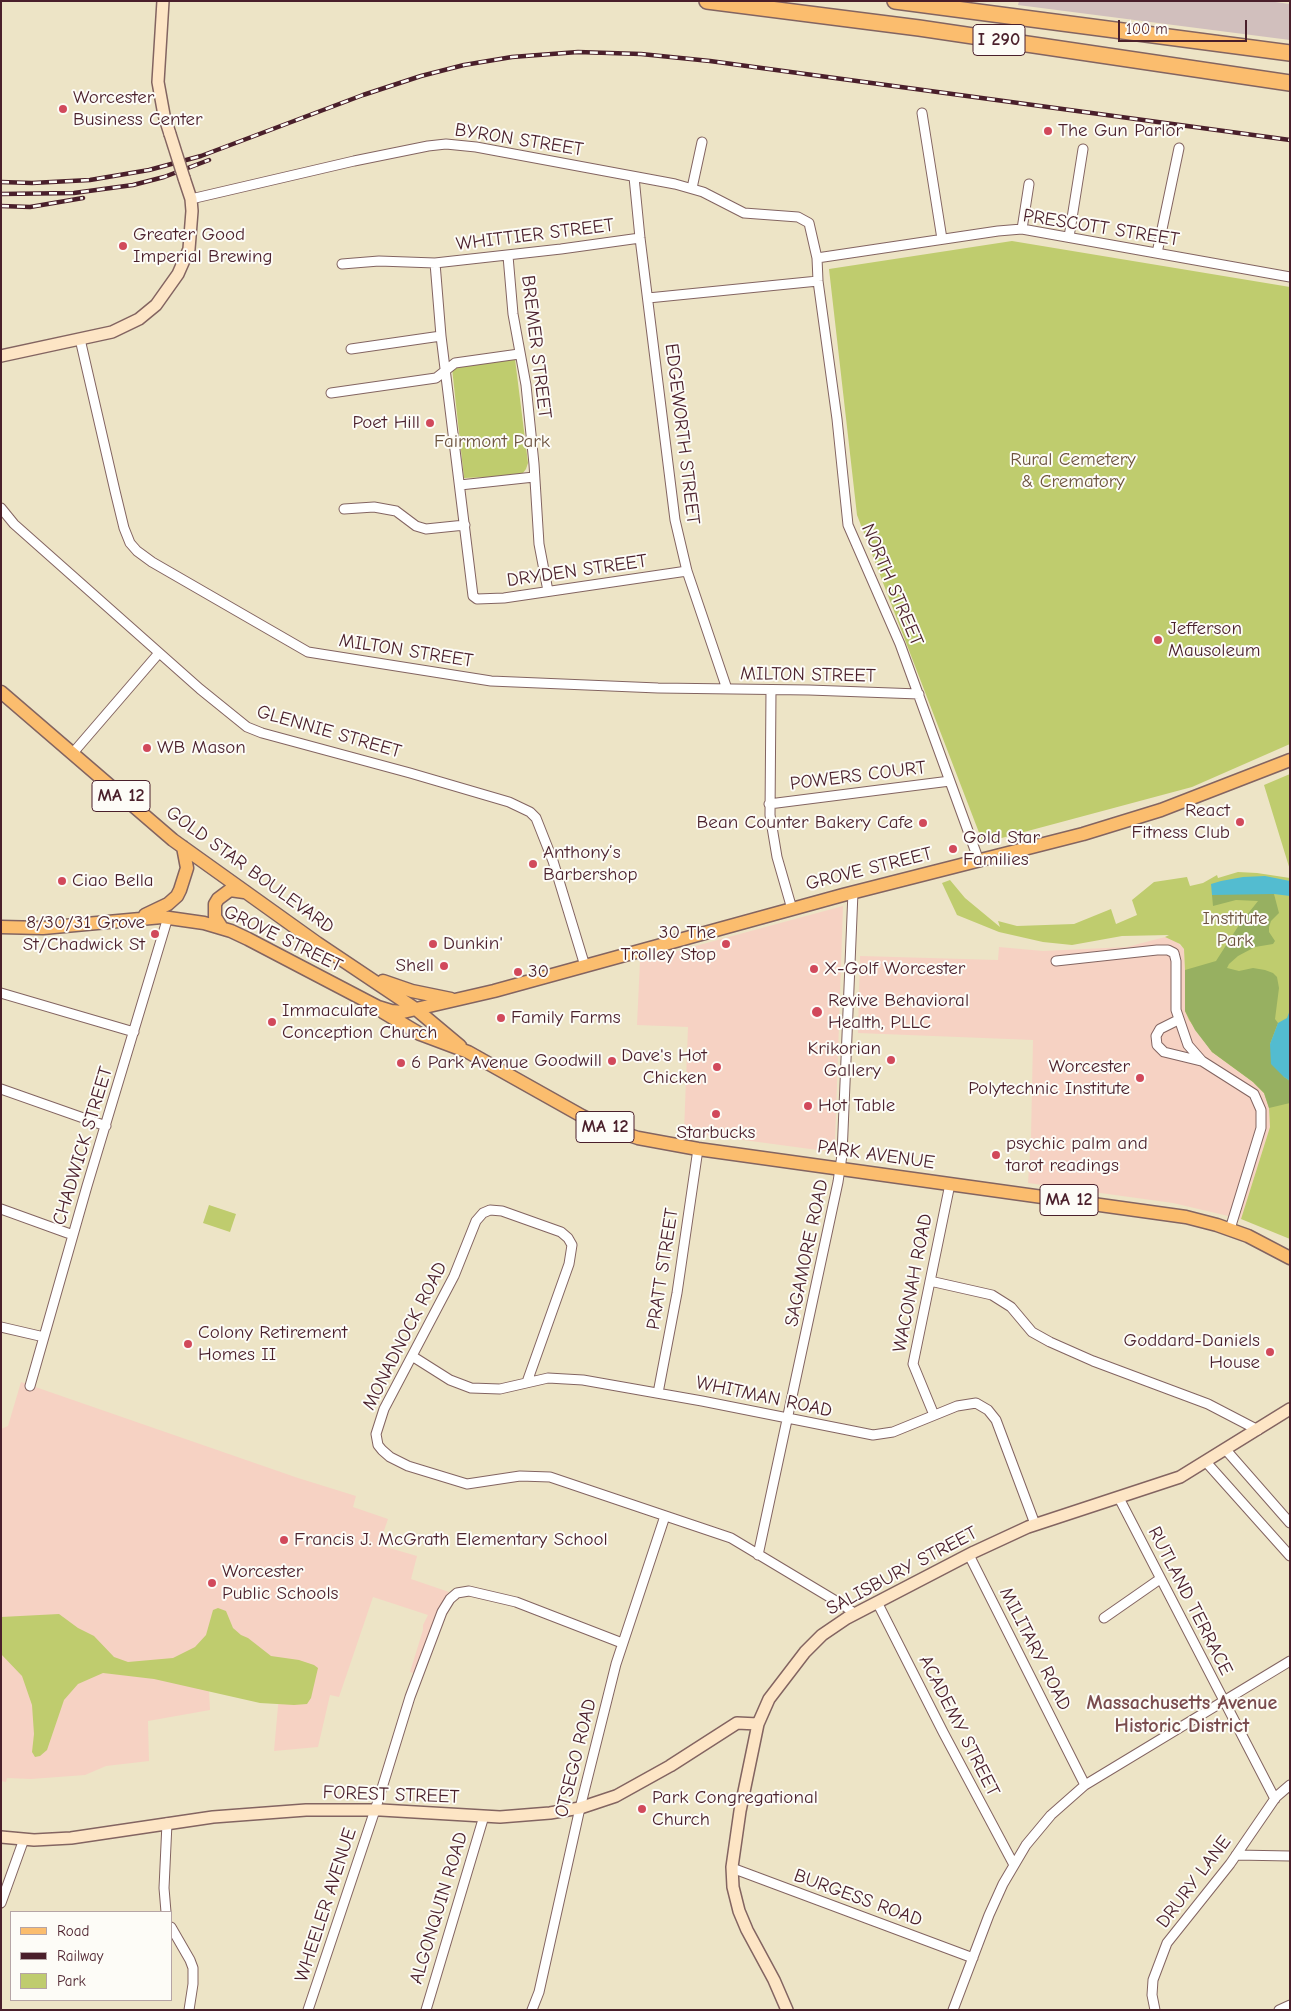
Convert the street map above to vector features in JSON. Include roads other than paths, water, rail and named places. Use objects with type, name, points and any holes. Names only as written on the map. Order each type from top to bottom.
[{"type":"highway","name":"I 290","points":[[707,1],[918,28],[1290,83]]},
{"type":"highway","name":"I 290","points":[[895,1],[1290,53]]},
{"type":"main road","points":[[1,356],[112,332],[130,324],[147,313],[164,297],[178,274],[189,249],[193,221],[191,199],[164,115],[158,82],[163,1]]},
{"type":"main road","name":"GOLD STAR BOULEVARD","points":[[1,692],[183,847],[246,893],[417,1010]]},
{"type":"main road","name":"GROVE STREET","points":[[1,927],[43,928],[138,918],[168,917],[190,920],[222,928],[257,943],[378,1007],[398,1013],[494,991],[853,892],[1075,836],[1181,802],[1290,760]]},
{"type":"main road","points":[[138,918],[168,904],[177,896],[184,883],[187,868],[183,847]]},
{"type":"main road","points":[[222,928],[215,917],[215,904],[218,899],[230,890],[246,893]]},
{"type":"main road","name":"GROVE STREET","points":[[344,961],[377,978],[400,987],[453,1000]]},
{"type":"main road","name":"PARK AVENUE","points":[[378,1007],[389,1017],[420,1034],[468,1052],[602,1126],[650,1141],[1174,1215],[1230,1229],[1248,1236],[1290,1258]]},
{"type":"main road","name":"PARK AVENUE","points":[[417,1010],[468,1052]]},
{"type":"main road","name":"SALISBURY STREET","points":[[787,2010],[739,1911],[733,1887],[732,1868],[741,1802],[758,1724],[769,1699],[805,1652],[822,1635],[854,1614],[969,1554],[1035,1524],[1180,1477],[1290,1409]]},
{"type":"main road","name":"FOREST STREET","points":[[1,1837],[24,1839],[71,1838],[168,1823],[284,1811],[375,1810],[500,1817],[542,1814],[580,1808],[616,1796],[643,1782],[738,1723],[758,1724]]},
{"type":"street","points":[[922,113],[942,240]]},
{"type":"street","points":[[692,188],[702,142]]},
{"type":"street","name":"BYRON STREET","points":[[191,199],[373,157],[446,144],[467,146],[692,188],[744,213],[798,217],[808,223]]},
{"type":"street","points":[[1157,253],[1179,148]]},
{"type":"street","points":[[1069,237],[1083,149]]},
{"type":"street","name":"EDGEWORTH STREET","points":[[634,177],[675,520],[686,571],[727,689]]},
{"type":"street","points":[[1022,229],[1029,184]]},
{"type":"street","name":"NORTH STREET","points":[[808,223],[817,258],[818,281],[848,525],[900,644],[978,861]]},
{"type":"street","name":"PRESCOTT STREET","points":[[817,258],[1022,229],[1290,277]]},
{"type":"street","name":"WHITTIER STREET","points":[[342,264],[379,261],[435,263],[508,256],[640,238]]},
{"type":"street","name":"BREMER STREET","points":[[508,256],[513,314],[526,385],[539,544],[548,591]]},
{"type":"street","points":[[344,509],[374,508],[396,511],[416,526],[426,529],[465,525],[441,336],[435,263]]},
{"type":"street","points":[[648,298],[818,281]]},
{"type":"street","points":[[351,349],[441,336]]},
{"type":"street","name":"MILTON STREET","points":[[80,339],[124,528],[130,543],[152,562],[308,652],[492,680],[658,688],[862,691],[919,694]]},
{"type":"street","points":[[331,392],[436,378],[455,363],[520,354]]},
{"type":"street","points":[[460,485],[534,477]]},
{"type":"street","name":"GLENNIE STREET","points":[[1,508],[14,524],[242,724],[253,730],[427,778],[509,802],[526,809],[536,818],[546,842],[585,966]]},
{"type":"street","name":"DRYDEN STREET","points":[[465,525],[473,596],[480,599],[504,598],[608,584],[686,571]]},
{"type":"street","points":[[72,754],[159,653]]},
{"type":"street","points":[[771,690],[769,804],[772,831],[792,909]]},
{"type":"street","name":"POWERS COURT","points":[[769,804],[950,781]]},
{"type":"street","name":"SAGAMORE ROAD","points":[[758,1555],[840,1169],[853,892]]},
{"type":"street","name":"CHADWICK STREET","points":[[30,1386],[168,917]]},
{"type":"street","points":[[1056,961],[1157,950],[1170,951],[1175,955],[1174,994],[1178,1020],[1191,1051],[1202,1061],[1250,1091],[1257,1099],[1261,1110],[1260,1128],[1230,1229]]},
{"type":"street","points":[[1,993],[134,1032]]},
{"type":"street","points":[[1178,1020],[1160,1029],[1156,1036],[1157,1045],[1164,1052],[1202,1061]]},
{"type":"street","points":[[1,1089],[106,1126]]},
{"type":"street","name":"PRATT STREET","points":[[658,1393],[677,1293],[698,1149]]},
{"type":"street","name":"WACONAH ROAD","points":[[934,1415],[913,1364],[950,1184]]},
{"type":"street","points":[[1,1209],[73,1236]]},
{"type":"street","name":"MONADNOCK ROAD","points":[[527,1382],[569,1264],[572,1248],[568,1238],[562,1232],[502,1210],[485,1212],[476,1221],[456,1272],[384,1409],[377,1428],[378,1444],[390,1457],[408,1466],[467,1484],[520,1476],[550,1477],[731,1538],[846,1607],[854,1614]]},
{"type":"street","points":[[930,1281],[992,1295],[1011,1307],[1030,1330],[1046,1340],[1093,1361],[1208,1404],[1258,1430]]},
{"type":"street","points":[[1,1326],[44,1337]]},
{"type":"street","name":"WHITMAN ROAD","points":[[412,1356],[450,1380],[471,1388],[496,1389],[548,1378],[600,1382],[860,1433],[880,1435],[893,1432],[966,1403],[980,1405],[988,1410],[996,1420],[1035,1524]]},
{"type":"street","points":[[1226,1450],[1290,1523]]},
{"type":"street","points":[[1206,1462],[1290,1556]]},
{"type":"street","name":"RUTLAND TERRACE","points":[[1118,1498],[1275,1799]]},
{"type":"street","name":"OTSEGO ROAD","points":[[532,2010],[539,1992],[580,1808],[622,1643],[665,1516]]},
{"type":"street","name":"MILITARY ROAD","points":[[969,1554],[1085,1784]]},
{"type":"street","points":[[1104,1618],[1160,1579]]},
{"type":"street","name":"WHEELER AVENUE","points":[[308,2010],[375,1810],[410,1697],[442,1612],[454,1594],[470,1591],[516,1602],[622,1643]]},
{"type":"street","name":"ACADEMY STREET","points":[[877,1602],[943,1732],[1014,1865]]},
{"type":"street","points":[[953,2010],[989,1915],[1014,1865],[1042,1825],[1060,1806],[1085,1784],[1290,1661]]},
{"type":"street","name":"DRURY LANE","points":[[1155,2010],[1152,1995],[1153,1980],[1168,1944],[1236,1855],[1275,1799],[1290,1785]]},
{"type":"street","name":"ALGONQUIN ROAD","points":[[426,2010],[484,1816]]},
{"type":"street","points":[[166,1911],[164,1888],[168,1823]]},
{"type":"street","points":[[1,1903],[24,1839]]},
{"type":"street","points":[[1236,1855],[1290,1856]]},
{"type":"street","name":"BURGESS ROAD","points":[[732,1868],[973,1958]]},
{"type":"street","points":[[172,1929],[193,1968],[193,1987],[189,2010]]},
{"type":"street","points":[[1279,2010],[1290,2006]]},
{"type":"water","points":[[1265,876],[1290,881],[1290,896],[1274,894],[1212,895],[1211,884],[1243,877]]},
{"type":"water","points":[[1290,1010],[1290,1081],[1271,1064],[1270,1044],[1278,1023],[1287,1018]]},
{"type":"railway","points":[[1,182],[32,183],[90,180],[149,170],[201,156],[363,95],[421,76],[464,65],[512,57],[578,52],[641,54],[710,61],[1290,140]]},
{"type":"railway","points":[[1,194],[74,193],[133,185],[164,177],[209,160]]},
{"type":"railway","points":[[1,206],[30,207],[83,198]]},
{"type":"place","name":"Worcester Business Center","points":[[63,109]]},
{"type":"place","name":"The Gun Parlor","points":[[1048,131]]},
{"type":"place","name":"Greater Good Imperial Brewing","points":[[123,246]]},
{"type":"place","name":"Poet Hill","points":[[430,423]]},
{"type":"place","name":"Jefferson Mausoleum","points":[[1158,640]]},
{"type":"place","name":"WB Mason","points":[[147,748]]},
{"type":"place","name":"React Fitness Club","points":[[1240,822]]},
{"type":"place","name":"Bean Counter Bakery Cafe","points":[[923,823]]},
{"type":"place","name":"Gold Star Families","points":[[953,849]]},
{"type":"place","name":"Anthony’s Barbershop","points":[[533,864]]},
{"type":"place","name":"Ciao Bella","points":[[62,881]]},
{"type":"place","name":"8/30/31 Grove St/Chadwick St","points":[[155,934]]},
{"type":"place","name":"Dunkin'","points":[[433,944]]},
{"type":"place","name":"30 The Trolley Stop","points":[[726,944]]},
{"type":"place","name":"Shell","points":[[444,966]]},
{"type":"place","name":"X-Golf Worcester","points":[[814,969]]},
{"type":"place","name":"30","points":[[518,972]]},
{"type":"place","name":"Revive Behavioral Health, PLLC","points":[[817,1012]]},
{"type":"place","name":"Family Farms","points":[[501,1018]]},
{"type":"place","name":"Immaculate Conception Church","points":[[272,1022]]},
{"type":"place","name":"Krikorian Gallery","points":[[891,1060]]},
{"type":"place","name":"Goodwill","points":[[612,1061]]},
{"type":"place","name":"6 Park Avenue","points":[[401,1063]]},
{"type":"place","name":"Dave's Hot Chicken","points":[[717,1067]]},
{"type":"place","name":"Worcester Polytechnic Institute","points":[[1140,1078]]},
{"type":"place","name":"Hot Table","points":[[808,1106]]},
{"type":"place","name":"Starbucks","points":[[716,1114]]},
{"type":"place","name":"psychic palm and tarot readings","points":[[996,1155]]},
{"type":"place","name":"Colony Retirement Homes II","points":[[188,1344]]},
{"type":"place","name":"Goddard-Daniels House","points":[[1270,1352]]},
{"type":"place","name":"Francis J. McGrath Elementary School","points":[[284,1540]]},
{"type":"place","name":"Worcester Public Schools","points":[[212,1583]]},
{"type":"place","name":"Park Congregational Church","points":[[642,1809]]},
{"type":"district","name":"Massachusetts Avenue Historic District","points":[[1182,1714]]},
{"type":"park label","name":"Fairmont Park","points":[[492,442]]},
{"type":"park label","name":"Rural Cemetery & Crematory","points":[[1073,471]]},
{"type":"park label","name":"Institute Park","points":[[1235,930]]}]
